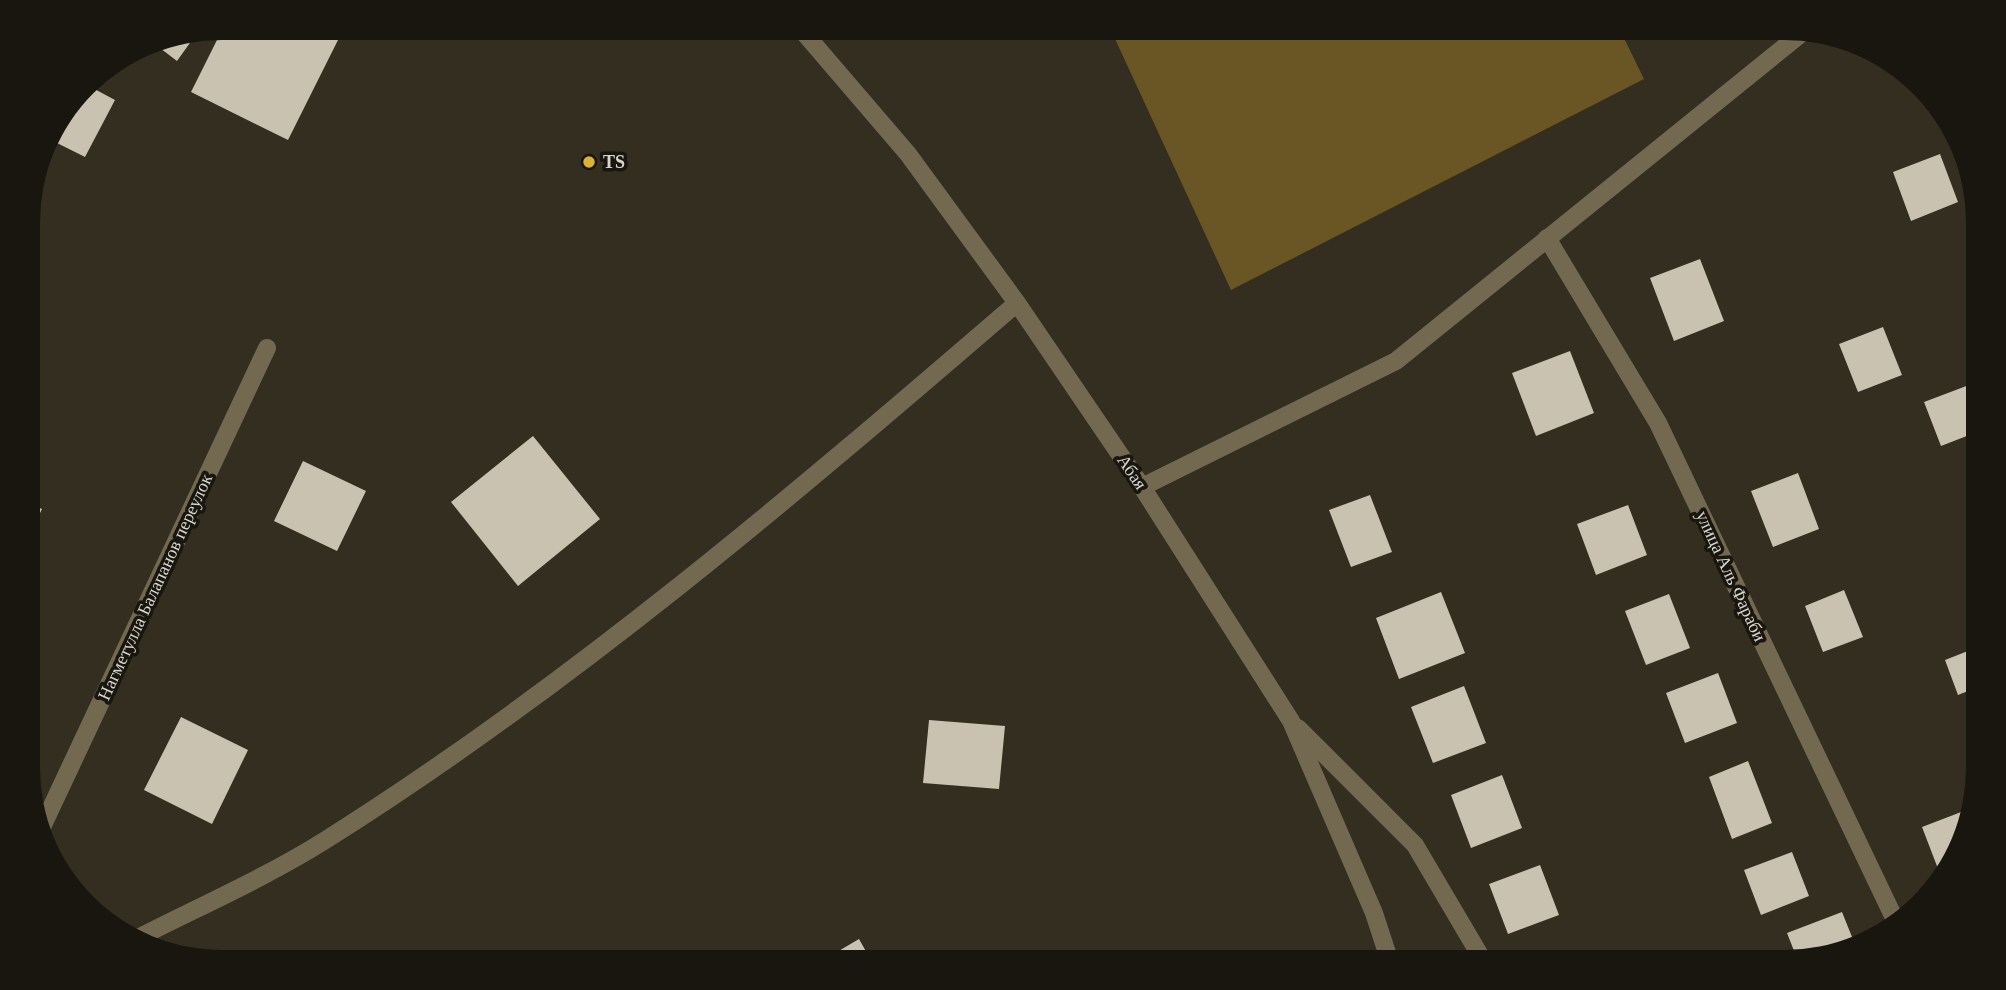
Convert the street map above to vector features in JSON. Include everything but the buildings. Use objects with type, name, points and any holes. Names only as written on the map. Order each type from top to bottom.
[{"type":"street","name":"Абая","points":[[810,40],[908,155],[1017,303],[1142,487],[1291,721],[1374,913],[1386,949]]},
{"type":"street","points":[[1142,487],[1396,361],[1792,41]]},
{"type":"street","name":"улица Аль Фараби","points":[[1547,238],[1658,423],[1892,914]]},
{"type":"street","points":[[147,933],[322,843],[502,722],[777,510],[1017,303]]},
{"type":"street","name":"Нагметулла Балапанов переулок","points":[[47,817],[267,348]]},
{"type":"street","points":[[1291,721],[1415,845],[1476,949]]},
{"type":"shaded area","points":[[1116,40],[1625,40],[1644,79],[1231,290]]},
{"type":"place","name":"TS","points":[[589,162]]}]
